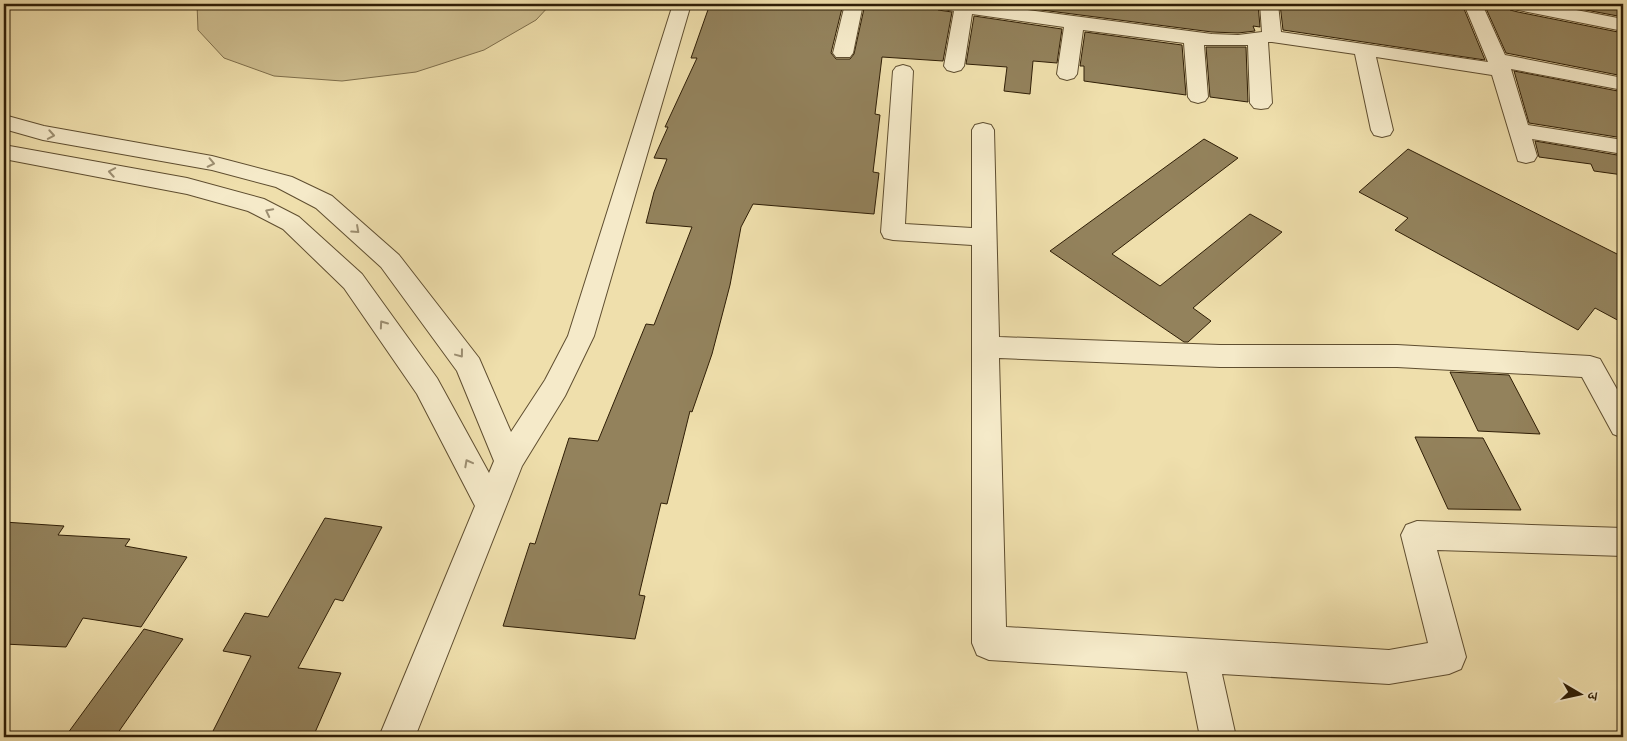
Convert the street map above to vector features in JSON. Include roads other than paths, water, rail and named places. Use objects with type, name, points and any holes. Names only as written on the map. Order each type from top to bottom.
[{"type":"street","points":[[397,737],[509,461],[555,388],[581,336],[682,4]]},
{"type":"street","points":[[843,53],[854,4]]},
{"type":"street","points":[[945,4],[1138,32],[1221,40],[1265,38],[1364,48],[1499,65],[1623,84]]},
{"type":"street","points":[[1262,102],[1265,38],[1269,4]]},
{"type":"street","points":[[1468,4],[1499,65],[1526,156]]},
{"type":"street","points":[[1518,4],[1623,25]]},
{"type":"street","points":[[954,66],[964,6]]},
{"type":"street","points":[[1066,74],[1074,22]]},
{"type":"street","points":[[1193,37],[1198,97]]},
{"type":"street","points":[[1364,48],[1382,130]]},
{"type":"street","points":[[902,71],[893,232],[984,236]]},
{"type":"street","points":[[4,122],[43,133],[212,163],[284,182],[324,202],[390,261],[469,366],[509,461]]},
{"type":"street","points":[[983,130],[989,643],[1389,667],[1449,657],[1417,535],[1623,542]]},
{"type":"street","points":[[1518,130],[1623,147]]},
{"type":"street","points":[[4,152],[187,186],[256,205],[291,223],[353,281],[427,386],[491,506]]},
{"type":"street","points":[[986,347],[1220,356],[1397,356],[1590,367],[1623,426]]},
{"type":"street","points":[[1201,656],[1218,737]]}]
